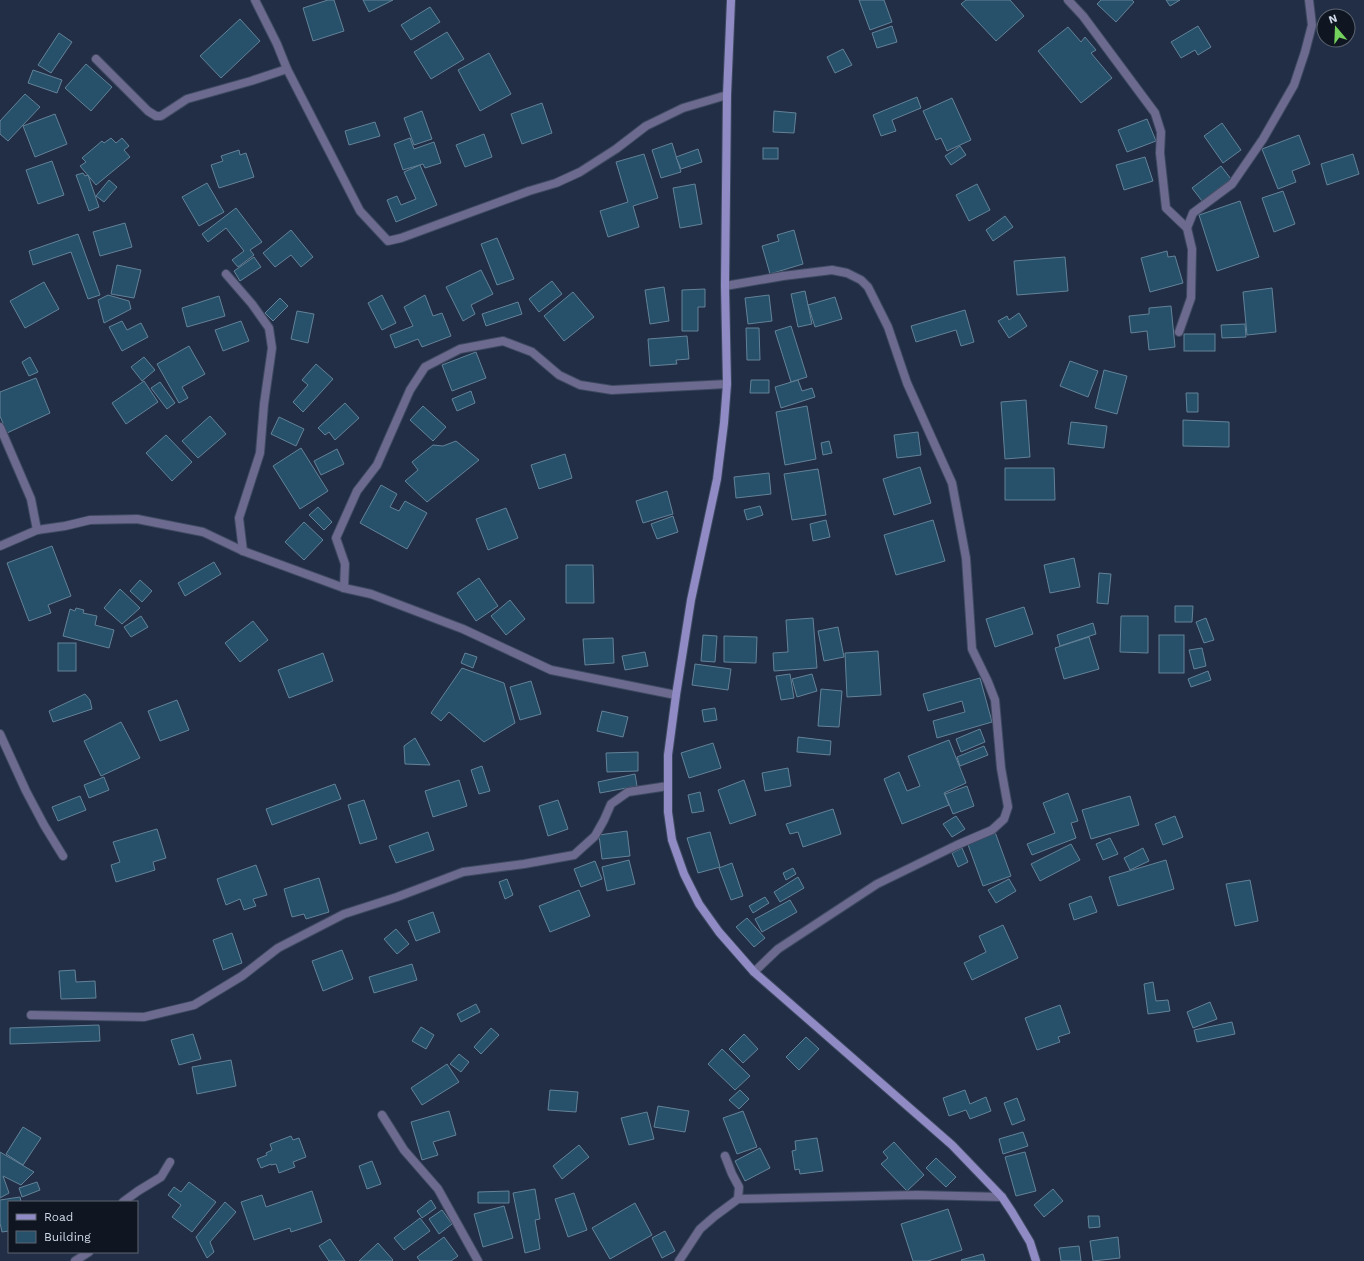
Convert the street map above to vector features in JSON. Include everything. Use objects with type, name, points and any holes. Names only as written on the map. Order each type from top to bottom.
[{"type":"main road","points":[[731,0],[728,94],[725,286],[726,384],[724,423],[717,479],[691,600],[668,755],[668,812],[672,840],[684,874],[699,904],[719,932],[754,972],[952,1145],[1002,1197],[1030,1242],[1036,1261]]},
{"type":"street","points":[[255,0],[277,44],[287,69],[360,211],[388,241],[437,225],[529,191],[556,183],[580,172],[616,149],[646,126],[683,108],[728,94]]},
{"type":"street","points":[[1068,0],[1083,16],[1155,113],[1161,132],[1160,153],[1166,208],[1187,228],[1192,249],[1191,298],[1179,332]]},
{"type":"street","points":[[1187,228],[1193,214],[1232,184],[1263,139],[1294,85],[1312,25],[1309,0]]},
{"type":"street","points":[[96,59],[148,111],[156,116],[161,116],[187,99],[287,69]]},
{"type":"street","points":[[725,286],[783,276],[832,270],[848,273],[861,280],[868,287],[888,327],[907,383],[952,483],[966,558],[972,649],[995,700],[1001,768],[1008,807],[1004,819],[992,830],[957,845],[877,884],[778,949],[754,972]]},
{"type":"street","points":[[226,274],[252,304],[269,328],[272,348],[264,404],[260,453],[239,518],[243,551]]},
{"type":"street","points":[[344,588],[345,564],[336,538],[357,491],[377,465],[410,390],[425,368],[460,349],[503,341],[532,352],[559,375],[580,385],[612,390],[726,384]]},
{"type":"street","points":[[0,427],[31,500],[37,530]]},
{"type":"street","points":[[0,546],[37,530],[65,526],[90,520],[137,519],[203,532],[243,551],[344,588],[371,594],[463,629],[551,670],[676,695]]},
{"type":"street","points":[[0,734],[26,791],[63,856]]},
{"type":"street","points":[[31,1015],[144,1018],[194,1005],[242,976],[278,948],[344,914],[397,897],[463,872],[524,864],[574,855],[595,836],[611,804],[628,792],[668,786]]},
{"type":"street","points":[[382,1115],[404,1150],[438,1189],[478,1261]]},
{"type":"street","points":[[725,1156],[739,1187],[738,1199]]},
{"type":"street","points":[[124,1201],[161,1177],[170,1162]]},
{"type":"street","points":[[679,1261],[700,1229],[738,1199],[917,1195],[1002,1197]]},
{"type":"street","points":[[76,1261],[88,1253]]},
{"type":"building","points":[[328,0],[334,0],[344,31],[313,41],[303,8]]},
{"type":"building","points":[[363,0],[393,0],[369,12]]},
{"type":"building","points":[[859,0],[884,0],[892,22],[870,30]]},
{"type":"building","points":[[966,0],[1010,0],[1024,16],[996,41],[961,4]]},
{"type":"building","points":[[1101,0],[1132,0],[1134,2],[1116,22],[1097,4]]},
{"type":"building","points":[[1166,0],[1180,0],[1170,6]]},
{"type":"building","points":[[430,7],[440,22],[411,40],[401,25]]},
{"type":"building","points":[[240,19],[260,41],[221,78],[200,56]]},
{"type":"building","points":[[892,26],[897,42],[877,48],[872,33]]},
{"type":"building","points":[[1198,26],[1211,47],[1198,55],[1195,50],[1181,58],[1171,42]]},
{"type":"building","points":[[1068,27],[1081,42],[1085,37],[1096,50],[1091,53],[1112,78],[1081,103],[1038,51]]},
{"type":"building","points":[[447,32],[464,59],[431,79],[414,52]]},
{"type":"building","points":[[59,33],[72,42],[51,73],[38,65]]},
{"type":"building","points":[[843,49],[852,65],[835,73],[827,57]]},
{"type":"building","points":[[489,53],[511,94],[480,111],[458,70]]},
{"type":"building","points":[[86,64],[112,87],[91,111],[65,88]]},
{"type":"building","points":[[33,70],[62,80],[57,93],[28,83]]},
{"type":"building","points":[[25,94],[40,107],[8,141],[0,134],[0,121]]},
{"type":"building","points":[[917,97],[921,108],[892,120],[896,131],[881,136],[873,115]]},
{"type":"building","points":[[952,98],[971,140],[947,151],[941,138],[936,140],[923,111]]},
{"type":"building","points":[[542,103],[552,133],[522,144],[511,114]]},
{"type":"building","points":[[422,111],[432,139],[414,145],[404,118]]},
{"type":"building","points":[[774,111],[796,113],[794,133],[773,132]]},
{"type":"building","points":[[55,114],[67,144],[35,157],[23,126]]},
{"type":"building","points":[[1147,119],[1156,141],[1127,152],[1118,130]]},
{"type":"building","points":[[375,122],[380,136],[349,145],[345,131]]},
{"type":"building","points":[[1222,123],[1241,150],[1223,163],[1204,136]]},
{"type":"building","points":[[484,134],[492,157],[465,167],[456,145]]},
{"type":"building","points":[[1299,135],[1310,164],[1292,171],[1296,182],[1278,189],[1262,149]]},
{"type":"building","points":[[111,138],[116,143],[122,138],[129,146],[124,150],[130,157],[96,185],[80,166],[86,162],[82,158],[102,141],[104,143]]},
{"type":"building","points":[[410,138],[414,149],[434,142],[441,163],[425,168],[423,164],[403,170],[394,144]]},
{"type":"building","points":[[672,143],[681,172],[661,178],[652,150]]},
{"type":"building","points":[[960,146],[966,155],[951,165],[945,156]]},
{"type":"building","points":[[763,148],[778,148],[778,159],[763,159]]},
{"type":"building","points":[[698,149],[702,162],[681,169],[676,157]]},
{"type":"building","points":[[239,150],[240,155],[246,153],[254,177],[219,188],[211,165],[223,161],[221,156]]},
{"type":"building","points":[[644,154],[658,198],[633,206],[639,227],[608,237],[600,211],[628,202],[616,162]]},
{"type":"building","points":[[1353,154],[1359,174],[1327,185],[1321,164]]},
{"type":"building","points":[[1145,157],[1153,181],[1124,190],[1116,165]]},
{"type":"building","points":[[52,161],[64,195],[38,204],[26,170]]},
{"type":"building","points":[[420,165],[437,205],[396,222],[387,200],[397,196],[401,205],[416,199],[404,172]]},
{"type":"building","points":[[1221,166],[1231,179],[1202,201],[1192,188]]},
{"type":"building","points":[[83,173],[85,176],[88,175],[99,207],[89,211],[76,175]]},
{"type":"building","points":[[109,180],[117,187],[104,202],[96,196]]},
{"type":"building","points":[[207,183],[224,212],[199,226],[182,197]]},
{"type":"building","points":[[695,184],[702,224],[680,228],[673,188]]},
{"type":"building","points":[[977,184],[990,210],[969,221],[956,195]]},
{"type":"building","points":[[1283,191],[1295,224],[1274,232],[1262,198]]},
{"type":"building","points":[[1240,201],[1259,257],[1217,271],[1199,215]]},
{"type":"building","points":[[236,208],[262,242],[250,250],[254,255],[238,267],[232,260],[244,251],[226,228],[208,242],[202,234]]},
{"type":"building","points":[[1005,216],[1013,227],[993,241],[986,230]]},
{"type":"building","points":[[125,223],[132,247],[100,256],[93,232]]},
{"type":"building","points":[[291,230],[313,257],[301,267],[291,255],[275,267],[263,253]]},
{"type":"building","points":[[794,230],[803,264],[770,274],[762,246],[779,241],[777,235]]},
{"type":"building","points":[[78,234],[100,295],[88,299],[71,252],[33,265],[29,251]]},
{"type":"building","points":[[497,238],[514,279],[497,285],[481,244]]},
{"type":"building","points":[[1167,251],[1168,257],[1175,256],[1183,283],[1150,292],[1141,258]]},
{"type":"building","points":[[254,257],[261,267],[240,281],[234,271]]},
{"type":"building","points":[[1065,257],[1068,291],[1017,295],[1014,261]]},
{"type":"building","points":[[117,265],[141,270],[134,298],[111,294]]},
{"type":"building","points":[[481,270],[493,294],[471,305],[475,314],[463,321],[446,287]]},
{"type":"building","points":[[552,281],[562,294],[539,312],[529,299]]},
{"type":"building","points":[[44,282],[59,309],[25,328],[10,301]]},
{"type":"building","points":[[664,287],[669,321],[650,324],[645,290]]},
{"type":"building","points":[[1272,288],[1276,332],[1247,335],[1243,292]]},
{"type":"building","points":[[705,289],[705,307],[698,307],[698,331],[682,331],[682,290]]},
{"type":"building","points":[[805,291],[812,324],[798,327],[791,294]]},
{"type":"building","points":[[573,292],[594,317],[564,341],[544,316]]},
{"type":"building","points":[[108,295],[129,301],[131,309],[104,323],[98,300]]},
{"type":"building","points":[[382,295],[396,323],[382,330],[368,303]]},
{"type":"building","points":[[425,295],[433,316],[442,313],[451,336],[422,347],[418,339],[395,348],[390,335],[413,326],[404,307]]},
{"type":"building","points":[[769,295],[772,321],[748,324],[745,298]]},
{"type":"building","points":[[219,296],[225,316],[187,327],[182,308]]},
{"type":"building","points":[[835,297],[842,319],[815,327],[808,305]]},
{"type":"building","points":[[280,298],[288,306],[273,321],[265,313]]},
{"type":"building","points":[[518,302],[522,314],[486,326],[482,314]]},
{"type":"building","points":[[1171,306],[1175,347],[1149,350],[1147,331],[1131,333],[1129,316],[1149,314],[1149,308]]},
{"type":"building","points":[[965,310],[974,342],[961,346],[956,330],[916,342],[911,326]]},
{"type":"building","points":[[297,311],[314,314],[308,343],[291,339]]},
{"type":"building","points":[[1019,313],[1027,326],[1009,338],[998,321],[1007,316],[1009,320]]},
{"type":"building","points":[[122,321],[127,330],[141,323],[148,337],[122,351],[109,327]]},
{"type":"building","points":[[241,321],[249,341],[223,351],[215,330]]},
{"type":"building","points":[[1245,324],[1246,337],[1222,338],[1221,325]]},
{"type":"building","points":[[791,326],[807,377],[791,382],[775,331]]},
{"type":"building","points":[[746,328],[759,328],[760,360],[747,360]]},
{"type":"building","points":[[1184,334],[1215,334],[1215,351],[1184,351]]},
{"type":"building","points":[[687,336],[689,359],[676,360],[677,364],[650,366],[648,339]]},
{"type":"building","points":[[189,346],[205,374],[182,387],[188,398],[179,403],[157,364]]},
{"type":"building","points":[[476,352],[486,378],[452,391],[442,365]]},
{"type":"building","points":[[30,357],[38,372],[29,376],[22,362]]},
{"type":"building","points":[[144,357],[155,370],[142,381],[131,367]]},
{"type":"building","points":[[1070,361],[1098,371],[1088,397],[1060,386]]},
{"type":"building","points":[[316,364],[333,379],[303,412],[293,402],[308,385],[302,380]]},
{"type":"building","points":[[1104,370],[1127,376],[1117,414],[1095,408]]},
{"type":"building","points":[[36,378],[50,413],[7,433],[0,416],[0,392]]},
{"type":"building","points":[[751,380],[769,380],[769,393],[750,393]]},
{"type":"building","points":[[798,380],[802,391],[812,388],[815,397],[781,408],[775,387]]},
{"type":"building","points":[[144,381],[158,402],[126,424],[112,403]]},
{"type":"building","points":[[160,382],[175,403],[167,409],[151,388]]},
{"type":"building","points":[[471,391],[475,403],[457,411],[452,399]]},
{"type":"building","points":[[1186,393],[1198,393],[1198,412],[1187,412]]},
{"type":"building","points":[[1026,400],[1030,457],[1005,459],[1001,402]]},
{"type":"building","points":[[345,403],[359,418],[335,440],[329,432],[325,435],[318,428]]},
{"type":"building","points":[[423,406],[446,427],[433,441],[410,420]]},
{"type":"building","points":[[807,406],[816,459],[785,465],[776,412]]},
{"type":"building","points":[[210,416],[226,434],[198,458],[182,441]]},
{"type":"building","points":[[279,417],[304,429],[296,446],[271,434]]},
{"type":"building","points":[[1183,420],[1229,422],[1229,447],[1183,446]]},
{"type":"building","points":[[1071,422],[1107,426],[1104,448],[1068,444]]},
{"type":"building","points":[[918,432],[921,455],[897,458],[894,435]]},
{"type":"building","points":[[166,435],[192,462],[172,481],[146,453]]},
{"type":"building","points":[[456,441],[479,460],[427,502],[405,481],[418,470],[412,462],[433,445],[443,446]]},
{"type":"building","points":[[829,441],[832,453],[823,455],[821,443]]},
{"type":"building","points":[[301,448],[328,491],[300,509],[273,466]]},
{"type":"building","points":[[337,449],[344,464],[321,475],[314,461]]},
{"type":"building","points":[[565,454],[572,478],[539,489],[531,465]]},
{"type":"building","points":[[920,467],[931,503],[894,515],[883,479]]},
{"type":"building","points":[[1005,468],[1054,468],[1055,500],[1005,500]]},
{"type":"building","points":[[818,469],[826,515],[792,520],[784,474]]},
{"type":"building","points":[[769,473],[771,494],[736,498],[734,477]]},
{"type":"building","points":[[381,485],[397,494],[390,507],[399,511],[405,501],[427,513],[407,549],[360,523]]},
{"type":"building","points":[[667,491],[673,514],[643,523],[636,501]]},
{"type":"building","points":[[760,506],[763,515],[747,520],[744,510]]},
{"type":"building","points":[[318,507],[332,522],[324,530],[309,515]]},
{"type":"building","points":[[506,508],[518,538],[488,550],[476,519]]},
{"type":"building","points":[[673,516],[678,532],[657,539],[651,524]]},
{"type":"building","points":[[826,520],[830,537],[813,541],[810,524]]},
{"type":"building","points":[[933,520],[945,561],[896,575],[884,535]]},
{"type":"building","points":[[304,522],[323,540],[304,560],[285,542]]},
{"type":"building","points":[[52,546],[71,596],[48,605],[51,613],[29,621],[7,563]]},
{"type":"building","points":[[1074,558],[1080,587],[1050,593],[1044,565]]},
{"type":"building","points":[[214,562],[221,574],[185,596],[178,583]]},
{"type":"building","points":[[566,565],[593,565],[594,603],[566,603]]},
{"type":"building","points":[[1099,573],[1111,574],[1108,604],[1097,603]]},
{"type":"building","points":[[479,578],[498,606],[476,621],[457,593]]},
{"type":"building","points":[[140,580],[152,591],[142,602],[130,591]]},
{"type":"building","points":[[120,589],[140,608],[122,624],[104,608]]},
{"type":"building","points":[[510,600],[525,619],[506,635],[491,616]]},
{"type":"building","points":[[1175,606],[1193,606],[1192,622],[1175,622]]},
{"type":"building","points":[[1024,607],[1033,634],[995,647],[986,619]]},
{"type":"building","points":[[76,608],[84,610],[83,613],[97,616],[95,625],[114,630],[109,648],[63,636],[70,609],[75,611]]},
{"type":"building","points":[[141,616],[148,627],[131,637],[124,627]]},
{"type":"building","points":[[1121,616],[1148,616],[1148,653],[1120,652]]},
{"type":"building","points":[[813,618],[817,668],[774,671],[773,653],[788,652],[786,620]]},
{"type":"building","points":[[1206,618],[1214,640],[1204,643],[1196,622]]},
{"type":"building","points":[[253,621],[268,640],[240,662],[225,643]]},
{"type":"building","points":[[1093,623],[1096,634],[1060,646],[1057,635]]},
{"type":"building","points":[[838,627],[844,657],[824,661],[818,631]]},
{"type":"building","points":[[703,635],[717,636],[715,662],[701,661]]},
{"type":"building","points":[[1159,635],[1184,635],[1184,673],[1159,673]]},
{"type":"building","points":[[724,636],[757,637],[756,663],[724,662]]},
{"type":"building","points":[[1089,637],[1099,669],[1064,679],[1055,648]]},
{"type":"building","points":[[613,638],[614,663],[585,665],[583,639]]},
{"type":"building","points":[[58,643],[76,643],[76,671],[58,671]]},
{"type":"building","points":[[1202,648],[1206,666],[1194,669],[1189,650]]},
{"type":"building","points":[[878,651],[881,695],[847,697],[845,653]]},
{"type":"building","points":[[645,652],[648,666],[625,670],[622,656]]},
{"type":"building","points":[[323,653],[333,681],[289,698],[278,670]]},
{"type":"building","points":[[465,653],[477,657],[473,668],[461,663]]},
{"type":"building","points":[[695,664],[731,669],[728,690],[692,685]]},
{"type":"building","points":[[462,668],[504,683],[515,723],[484,742],[449,712],[441,721],[431,713]]},
{"type":"building","points":[[1208,671],[1211,680],[1191,687],[1188,679]]},
{"type":"building","points":[[790,674],[794,698],[781,700],[776,676]]},
{"type":"building","points":[[812,674],[817,691],[797,697],[792,679]]},
{"type":"building","points":[[980,678],[992,722],[937,738],[933,721],[965,712],[962,701],[928,711],[923,694]]},
{"type":"building","points":[[531,681],[541,714],[520,720],[510,687]]},
{"type":"building","points":[[821,689],[842,691],[839,727],[818,726]]},
{"type":"building","points":[[85,694],[90,700],[92,709],[53,722],[49,711]]},
{"type":"building","points":[[177,700],[189,730],[160,741],[148,711]]},
{"type":"building","points":[[715,708],[717,720],[704,722],[702,710]]},
{"type":"building","points":[[602,711],[628,717],[623,737],[597,731]]},
{"type":"building","points":[[121,722],[140,758],[101,776],[84,741]]},
{"type":"building","points":[[980,729],[985,742],[961,752],[956,739]]},
{"type":"building","points":[[798,737],[831,741],[830,755],[797,752]]},
{"type":"building","points":[[415,738],[430,765],[405,764],[404,746]]},
{"type":"building","points":[[949,740],[966,783],[944,793],[949,805],[902,824],[884,779],[899,772],[907,791],[920,786],[908,756]]},
{"type":"building","points":[[713,743],[721,768],[689,778],[681,753]]},
{"type":"building","points":[[984,746],[988,755],[960,766],[957,757]]},
{"type":"building","points":[[638,752],[638,771],[607,772],[606,753]]},
{"type":"building","points":[[482,766],[490,791],[479,794],[471,770]]},
{"type":"building","points":[[788,768],[791,786],[765,791],[762,773]]},
{"type":"building","points":[[635,774],[637,786],[600,793],[598,782]]},
{"type":"building","points":[[104,777],[109,790],[89,798],[84,785]]},
{"type":"building","points":[[459,780],[467,806],[433,817],[425,791]]},
{"type":"building","points":[[744,780],[756,815],[730,824],[718,790]]},
{"type":"building","points":[[335,784],[341,799],[272,825],[266,809]]},
{"type":"building","points":[[967,786],[974,806],[953,814],[945,794]]},
{"type":"building","points":[[700,792],[704,811],[692,813],[688,795]]},
{"type":"building","points":[[1068,793],[1078,821],[1071,823],[1076,838],[1032,855],[1027,844],[1055,833],[1043,803]]},
{"type":"building","points":[[80,796],[86,810],[58,821],[52,807]]},
{"type":"building","points":[[1130,796],[1139,825],[1091,839],[1082,810]]},
{"type":"building","points":[[364,800],[377,839],[360,844],[348,805]]},
{"type":"building","points":[[558,800],[568,829],[548,836],[539,806]]},
{"type":"building","points":[[833,809],[841,834],[803,847],[798,832],[790,834],[786,824]]},
{"type":"building","points":[[956,816],[965,829],[952,837],[943,824]]},
{"type":"building","points":[[1175,816],[1183,837],[1163,845],[1155,824]]},
{"type":"building","points":[[157,829],[166,858],[153,862],[155,870],[116,882],[111,865],[120,862],[113,842]]},
{"type":"building","points":[[627,831],[630,856],[602,859],[599,835]]},
{"type":"building","points":[[428,832],[434,850],[396,863],[389,846]]},
{"type":"building","points":[[710,832],[720,867],[698,873],[687,838]]},
{"type":"building","points":[[995,832],[1011,876],[983,886],[967,842]]},
{"type":"building","points":[[1110,838],[1118,854],[1103,860],[1096,844]]},
{"type":"building","points":[[1071,844],[1080,860],[1040,881],[1031,864]]},
{"type":"building","points":[[962,848],[968,862],[958,867],[952,853]]},
{"type":"building","points":[[1143,848],[1149,861],[1130,870],[1124,858]]},
{"type":"building","points":[[629,860],[635,884],[607,891],[602,867]]},
{"type":"building","points":[[1166,860],[1174,889],[1118,906],[1109,877]]},
{"type":"building","points":[[595,861],[602,879],[581,887],[574,869]]},
{"type":"building","points":[[732,863],[743,896],[731,900],[719,868]]},
{"type":"building","points":[[256,865],[267,895],[253,899],[256,906],[244,910],[240,899],[226,905],[217,879]]},
{"type":"building","points":[[793,868],[796,874],[786,880],[783,873]]},
{"type":"building","points":[[798,877],[804,888],[780,902],[774,892]]},
{"type":"building","points":[[319,878],[329,912],[306,919],[304,914],[292,917],[284,889]]},
{"type":"building","points":[[507,879],[513,895],[505,899],[499,882]]},
{"type":"building","points":[[1009,879],[1016,891],[996,903],[988,890]]},
{"type":"building","points":[[1250,880],[1258,921],[1235,926],[1226,884]]},
{"type":"building","points":[[579,890],[590,916],[550,932],[539,906]]},
{"type":"building","points":[[1091,896],[1097,912],[1074,920],[1069,904]]},
{"type":"building","points":[[765,897],[769,903],[753,913],[749,906]]},
{"type":"building","points":[[790,900],[797,912],[762,932],[755,919]]},
{"type":"building","points":[[433,912],[440,932],[416,941],[408,921]]},
{"type":"building","points":[[747,918],[765,938],[754,947],[736,927]]},
{"type":"building","points":[[1003,925],[1018,958],[972,980],[964,963],[986,952],[979,936]]},
{"type":"building","points":[[396,929],[409,944],[397,954],[384,939]]},
{"type":"building","points":[[232,933],[242,963],[223,970],[213,940]]},
{"type":"building","points":[[342,950],[353,979],[323,991],[312,961]]},
{"type":"building","points":[[412,964],[417,980],[374,993],[369,977]]},
{"type":"building","points":[[75,970],[76,982],[95,981],[96,998],[61,999],[59,971]]},
{"type":"building","points":[[1153,982],[1156,1001],[1168,1000],[1170,1011],[1148,1014],[1144,984]]},
{"type":"building","points":[[1210,1002],[1217,1019],[1193,1028],[1187,1012]]},
{"type":"building","points":[[476,1004],[480,1012],[461,1022],[457,1014]]},
{"type":"building","points":[[1060,1005],[1070,1033],[1058,1037],[1060,1042],[1037,1050],[1025,1018]]},
{"type":"building","points":[[1232,1022],[1235,1034],[1197,1042],[1194,1030]]},
{"type":"building","points":[[99,1025],[100,1041],[10,1044],[10,1028]]},
{"type":"building","points":[[421,1027],[434,1035],[426,1049],[412,1041]]},
{"type":"building","points":[[491,1028],[499,1035],[481,1054],[474,1047]]},
{"type":"building","points":[[193,1034],[201,1059],[179,1065],[171,1040]]},
{"type":"building","points":[[744,1034],[758,1049],[743,1063],[729,1049]]},
{"type":"building","points":[[806,1037],[819,1049],[799,1070],[786,1057]]},
{"type":"building","points":[[722,1049],[750,1076],[735,1090],[708,1064]]},
{"type":"building","points":[[459,1054],[469,1062],[461,1072],[450,1064]]},
{"type":"building","points":[[231,1060],[236,1086],[197,1094],[192,1067]]},
{"type":"building","points":[[447,1064],[459,1082],[422,1105],[411,1088]]},
{"type":"building","points":[[550,1090],[578,1092],[576,1112],[548,1110]]},
{"type":"building","points":[[740,1090],[749,1099],[739,1109],[729,1100]]},
{"type":"building","points":[[965,1090],[970,1104],[986,1097],[991,1111],[970,1119],[966,1110],[949,1116],[943,1098]]},
{"type":"building","points":[[1017,1098],[1025,1120],[1012,1125],[1004,1103]]},
{"type":"building","points":[[658,1106],[689,1111],[685,1132],[654,1127]]},
{"type":"building","points":[[449,1111],[456,1135],[433,1142],[438,1155],[422,1160],[411,1122]]},
{"type":"building","points":[[743,1111],[757,1147],[737,1154],[723,1118]]},
{"type":"building","points":[[647,1112],[654,1139],[629,1145],[621,1118]]},
{"type":"building","points":[[23,1127],[41,1138],[23,1165],[6,1154]]},
{"type":"building","points":[[1023,1132],[1028,1146],[1003,1154],[999,1139]]},
{"type":"building","points":[[291,1136],[293,1140],[299,1138],[306,1157],[293,1162],[295,1167],[279,1173],[276,1164],[271,1164],[261,1168],[257,1159],[267,1155],[266,1153],[272,1150],[270,1144]]},
{"type":"building","points":[[817,1138],[823,1171],[800,1174],[799,1169],[795,1170],[792,1151],[796,1150],[795,1141]]},
{"type":"building","points":[[894,1142],[924,1175],[907,1191],[881,1164],[888,1158],[883,1152]]},
{"type":"building","points":[[579,1145],[589,1157],[562,1179],[553,1166]]},
{"type":"building","points":[[760,1148],[770,1168],[745,1181],[735,1161]]},
{"type":"building","points":[[0,1152],[34,1172],[21,1185],[3,1176],[9,1193],[0,1198]]},
{"type":"building","points":[[1025,1152],[1036,1191],[1016,1196],[1005,1157]]},
{"type":"building","points":[[936,1158],[956,1177],[946,1187],[926,1168]]},
{"type":"building","points":[[372,1161],[381,1184],[367,1189],[359,1166]]},
{"type":"building","points":[[37,1182],[40,1190],[22,1197],[19,1188]]},
{"type":"building","points":[[189,1182],[216,1202],[192,1232],[172,1217],[181,1205],[168,1195],[174,1187],[181,1192]]},
{"type":"building","points":[[535,1189],[540,1219],[535,1220],[540,1249],[525,1253],[513,1193]]},
{"type":"building","points":[[1053,1189],[1063,1201],[1044,1217],[1034,1205]]},
{"type":"building","points":[[312,1191],[322,1222],[291,1232],[290,1228],[254,1240],[241,1202],[262,1195],[266,1207]]},
{"type":"building","points":[[509,1191],[509,1203],[478,1203],[478,1192]]},
{"type":"building","points":[[574,1193],[587,1230],[568,1237],[555,1199]]},
{"type":"building","points":[[20,1197],[21,1201],[8,1201],[8,1231],[2,1232],[0,1223],[0,1200]]},
{"type":"building","points":[[431,1200],[436,1208],[422,1218],[417,1211]]},
{"type":"building","points":[[225,1202],[236,1212],[210,1242],[214,1252],[207,1258],[196,1237]]},
{"type":"building","points":[[635,1203],[652,1235],[610,1259],[592,1228]]},
{"type":"building","points":[[504,1206],[513,1238],[483,1247],[474,1214]]},
{"type":"building","points":[[948,1209],[962,1250],[928,1261],[913,1261],[901,1224]]},
{"type":"building","points":[[442,1210],[452,1224],[439,1234],[429,1219]]},
{"type":"building","points":[[1088,1216],[1099,1216],[1100,1227],[1089,1228]]},
{"type":"building","points":[[420,1218],[430,1231],[404,1250],[394,1238]]},
{"type":"building","points":[[665,1231],[675,1251],[662,1258],[652,1238]]},
{"type":"building","points":[[444,1237],[458,1256],[451,1261],[420,1261],[417,1257]]},
{"type":"building","points":[[1118,1237],[1120,1258],[1093,1261],[1090,1241]]},
{"type":"building","points":[[330,1239],[345,1261],[329,1261],[319,1246]]},
{"type":"building","points":[[378,1243],[393,1260],[392,1261],[359,1261]]},
{"type":"building","points":[[1079,1246],[1081,1261],[1061,1261],[1059,1248]]},
{"type":"building","points":[[983,1254],[985,1261],[961,1260]]}]
